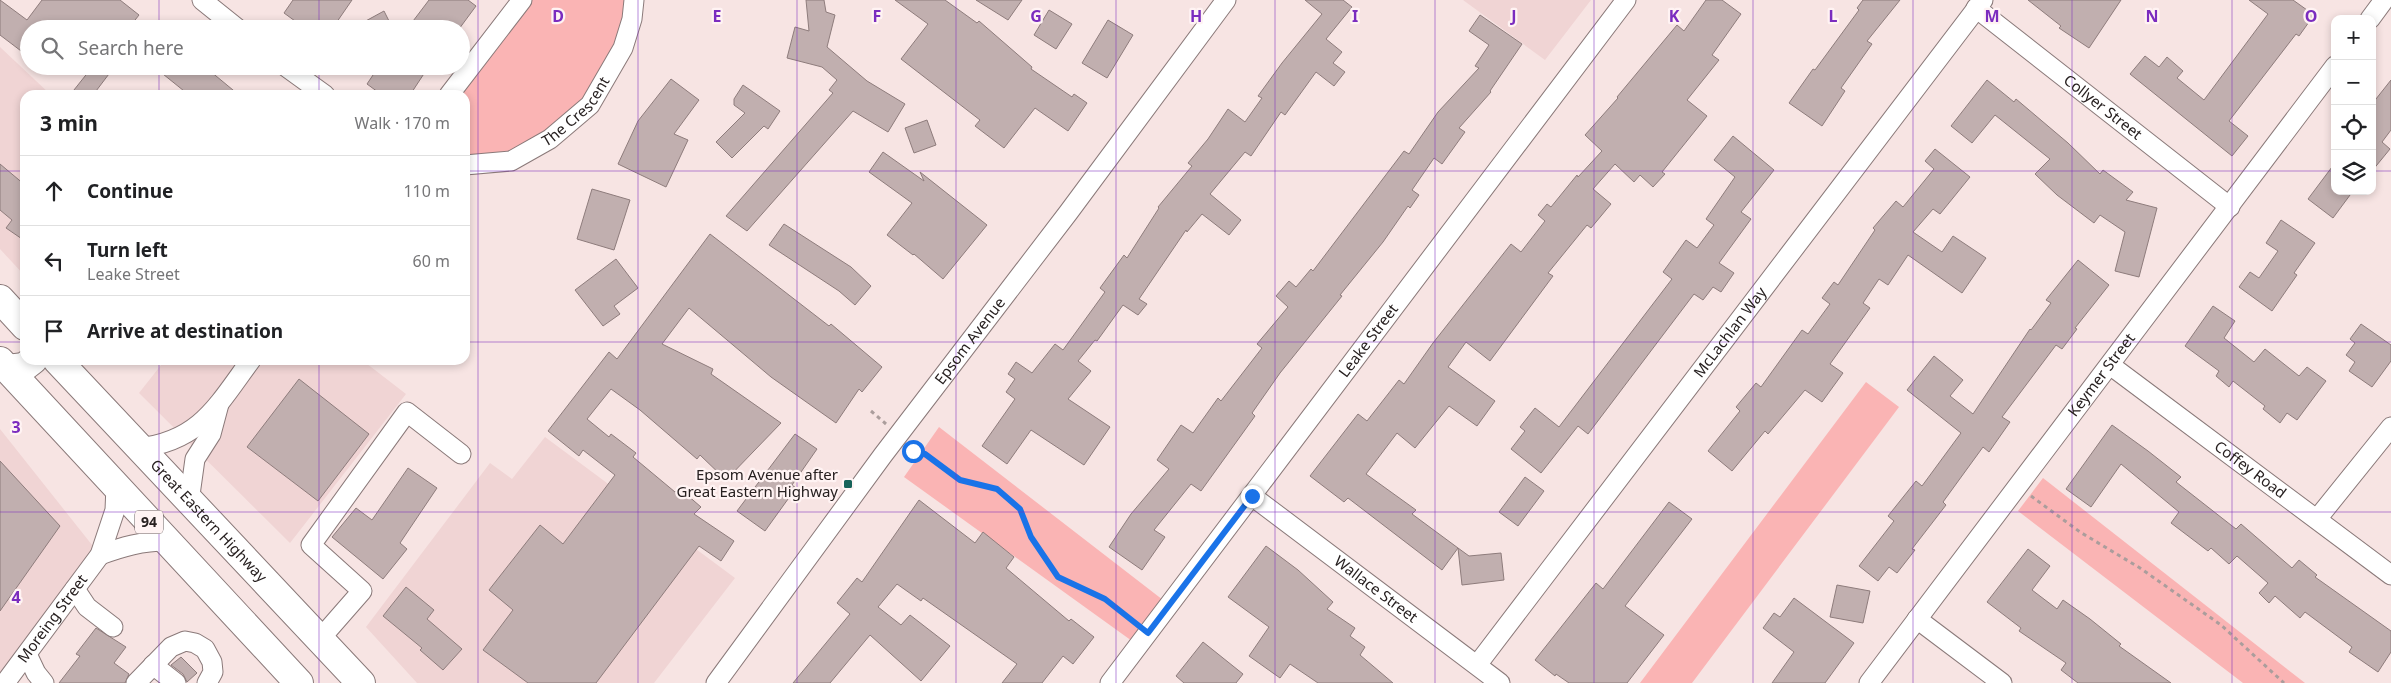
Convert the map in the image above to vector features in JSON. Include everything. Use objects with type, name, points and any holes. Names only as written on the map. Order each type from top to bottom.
[{"type":"highway","points":[[0,299],[20,321]]},
{"type":"highway","points":[[0,313],[20,334]]},
{"type":"highway","name":"94","points":[[13,363],[116,486],[299,683]]},
{"type":"highway","name":"Great Eastern Highway","points":[[62,365],[361,683]]},
{"type":"street","points":[[202,0],[227,20]]},
{"type":"street","points":[[470,68],[522,0]]},
{"type":"street","name":"The Crescent","points":[[470,165],[511,161],[550,140],[590,105],[622,48],[632,19],[634,0]]},
{"type":"street","name":"Epsom Avenue","points":[[716,683],[899,435],[1068,213],[1226,0]]},
{"type":"street","name":"Leake Street","points":[[1114,682],[1148,633],[1626,0]]},
{"type":"street","points":[[2373,15],[2384,0]]},
{"type":"street","name":"Collyer Street","points":[[1979,4],[2230,207]]},
{"type":"street","name":"McLachlan Way","points":[[1476,665],[1979,4]]},
{"type":"street","name":"Keymer Street","points":[[1869,683],[2331,71]]},
{"type":"street","points":[[297,75],[318,90]]},
{"type":"street","points":[[453,90],[464,75]]},
{"type":"street","points":[[139,448],[156,446],[179,439],[196,427],[220,402],[247,365]]},
{"type":"street","name":"Coffey Road","points":[[2110,365],[2391,575]]},
{"type":"street","points":[[190,502],[195,459],[211,434],[220,402]]},
{"type":"street","points":[[320,639],[362,591],[311,545],[407,412],[461,454]]},
{"type":"street","points":[[2317,519],[2391,426]]},
{"type":"street","name":"Moreing Street","points":[[5,683],[100,555],[115,510],[116,486]]},
{"type":"street","name":"Wallace Street","points":[[1252,496],[1500,683]]},
{"type":"street","points":[[100,555],[148,541],[166,541]]},
{"type":"street","points":[[75,589],[87,607],[113,627]]},
{"type":"street","points":[[1917,619],[2002,683]]},
{"type":"street","points":[[136,683],[171,647],[185,641],[195,643],[206,649],[212,662],[213,672],[206,683]]},
{"type":"street","points":[[26,654],[36,673],[44,683]]},
{"type":"street","points":[[153,665],[176,683]]},
{"type":"path","points":[[871,411],[899,435],[913,451],[925,454],[960,480],[997,489],[1020,509],[1031,537],[1058,577],[1105,599],[1148,633]]},
{"type":"path","points":[[2018,486],[2080,532],[2148,574],[2221,625],[2284,683]]},
{"type":"shaded area","points":[[522,0],[634,0],[607,75],[550,139],[470,163],[470,90],[453,90],[464,75],[470,75],[470,68]]},
{"type":"shaded area","points":[[1463,0],[1591,0],[1545,60]]},
{"type":"shaded area","points":[[0,47],[20,66],[20,75],[30,75],[46,90],[20,90],[20,271],[0,249]]},
{"type":"shaded area","points":[[161,365],[368,365],[406,394],[290,543],[139,393]]},
{"type":"shaded area","points":[[1866,382],[1899,407],[1692,683],[1640,683]]},
{"type":"shaded area","points":[[939,427],[1163,600],[1132,641],[904,477]]},
{"type":"shaded area","points":[[0,429],[100,555],[0,683]]},
{"type":"shaded area","points":[[545,437],[735,578],[654,683],[417,683],[366,627],[490,463],[512,479]]},
{"type":"shaded area","points":[[2043,478],[2305,683],[2243,683],[2018,511]]},
{"type":"building","points":[[0,0],[27,20],[20,20],[20,50],[0,35]]},
{"type":"building","points":[[42,0],[120,0],[139,15],[135,20],[27,20]]},
{"type":"building","points":[[293,0],[352,0],[338,20],[294,20],[284,13]]},
{"type":"building","points":[[429,0],[468,0],[476,6],[466,20],[414,20]]},
{"type":"building","points":[[806,0],[824,0],[826,12],[835,15],[827,47],[867,81],[905,104],[888,132],[853,111],[747,231],[726,216],[833,93],[829,90],[837,80],[822,67],[787,58],[795,27],[809,31]]},
{"type":"building","points":[[895,0],[945,0],[977,23],[979,21],[1032,67],[1031,69],[1072,97],[1074,94],[1087,103],[1068,131],[1035,108],[1004,148],[975,126],[980,120],[901,59],[928,24]]},
{"type":"building","points":[[976,0],[1022,0],[1008,20]]},
{"type":"building","points":[[1305,0],[1343,0],[1352,7],[1326,39],[1342,52],[1333,63],[1345,72],[1334,86],[1316,72],[1285,115],[1281,112],[1251,156],[1245,152],[1210,194],[1241,220],[1229,235],[1202,214],[1187,232],[1186,230],[1139,299],[1147,304],[1138,315],[1123,305],[1097,341],[1095,340],[1078,361],[1091,371],[1068,399],[1110,427],[1084,465],[1031,430],[1007,464],[982,446],[1015,399],[1006,392],[1015,379],[1008,374],[1016,362],[1032,373],[1055,344],[1063,350],[1105,292],[1100,288],[1124,255],[1127,258],[1158,207],[1192,166],[1188,163],[1208,139],[1228,109],[1245,122],[1262,98],[1258,96],[1322,14]]},
{"type":"building","points":[[1706,0],[1722,0],[1741,14],[1712,55],[1719,60],[1687,100],[1707,116],[1662,172],[1665,174],[1653,187],[1640,175],[1634,182],[1615,164],[1593,189],[1611,204],[1591,228],[1587,225],[1548,273],[1553,276],[1490,361],[1466,342],[1448,367],[1495,401],[1477,426],[1449,406],[1415,448],[1397,433],[1366,474],[1416,510],[1412,514],[1458,548],[1442,570],[1348,498],[1344,502],[1310,476],[1358,414],[1367,421],[1399,380],[1404,384],[1433,343],[1511,244],[1521,252],[1545,221],[1538,215],[1547,204],[1551,207],[1577,175],[1578,177],[1602,151],[1585,135],[1618,98],[1677,25],[1684,31]]},
{"type":"building","points":[[1863,0],[1900,0],[1867,41],[1872,44],[1841,88],[1845,91],[1822,126],[1789,103],[1859,10],[1857,8]]},
{"type":"building","points":[[2028,0],[2121,0],[2089,48],[2059,28],[2061,26]]},
{"type":"building","points":[[2249,0],[2293,0],[2314,15],[2299,36],[2296,34],[2229,121],[2248,136],[2232,156],[2130,74],[2145,56],[2159,67],[2167,57],[2183,71],[2177,78],[2204,100],[2268,14]]},
{"type":"building","points":[[1049,10],[1072,24],[1056,49],[1034,35]]},
{"type":"building","points":[[384,11],[388,20],[368,20]]},
{"type":"building","points":[[1480,15],[1522,44],[1491,92],[1459,128],[1465,132],[1442,164],[1434,158],[1412,190],[1419,195],[1410,208],[1408,206],[1383,242],[1340,295],[1342,296],[1280,373],[1252,413],[1255,416],[1201,491],[1191,484],[1154,530],[1165,537],[1142,570],[1109,547],[1131,514],[1169,469],[1157,460],[1181,425],[1193,433],[1218,398],[1221,401],[1262,348],[1257,344],[1288,307],[1276,296],[1289,281],[1296,287],[1311,269],[1313,271],[1404,151],[1409,154],[1438,112],[1479,68],[1475,66],[1489,45],[1469,31]]},
{"type":"building","points":[[1108,20],[1133,35],[1107,78],[1082,63]]},
{"type":"building","points":[[86,75],[108,75],[97,90],[74,90]]},
{"type":"building","points":[[164,75],[215,75],[233,90],[183,90]]},
{"type":"building","points":[[373,75],[423,75],[413,90],[375,90],[367,84]]},
{"type":"building","points":[[671,79],[699,100],[674,134],[688,140],[666,187],[618,164],[638,121]]},
{"type":"building","points":[[1987,80],[2014,102],[2016,99],[2068,143],[2100,174],[2103,170],[2133,192],[2126,200],[2157,208],[2139,277],[2115,271],[2125,232],[2100,215],[2094,223],[2057,195],[2035,174],[2050,159],[1995,115],[1972,143],[1951,126]]},
{"type":"building","points":[[2391,80],[2391,130],[2382,142],[2390,149],[2376,166],[2376,105],[2376,99]]},
{"type":"building","points":[[743,85],[780,111],[768,129],[764,126],[732,158],[716,142],[745,113],[734,105],[734,99]]},
{"type":"building","points":[[927,120],[936,145],[914,153],[905,128]]},
{"type":"building","points":[[1733,136],[1774,170],[1741,212],[1751,219],[1719,263],[1734,273],[1721,292],[1713,287],[1703,300],[1694,294],[1588,434],[1578,426],[1541,473],[1511,449],[1525,431],[1520,427],[1535,408],[1559,427],[1672,279],[1663,272],[1686,240],[1697,248],[1714,225],[1706,219],[1735,177],[1714,160]]},
{"type":"building","points":[[1935,149],[1970,177],[1940,214],[1933,209],[1913,232],[1942,252],[1953,236],[1986,258],[1962,293],[1908,255],[1888,285],[1879,279],[1863,303],[1870,308],[1830,364],[1843,373],[1822,402],[1805,390],[1768,434],[1765,431],[1732,471],[1708,451],[1740,411],[1736,407],[1756,383],[1761,387],[1802,330],[1808,334],[1830,304],[1822,298],[1834,282],[1838,285],[1875,230],[1873,228],[1896,201],[1903,207],[1934,169],[1925,161]]},
{"type":"building","points":[[883,152],[924,181],[920,172],[987,225],[943,279],[914,254],[887,235],[912,203],[869,172]]},
{"type":"building","points":[[0,164],[20,181],[20,238],[6,228],[12,220],[0,210]]},
{"type":"building","points":[[2331,168],[2331,195],[2350,195],[2333,218],[2308,199]]},
{"type":"building","points":[[592,189],[630,200],[614,250],[577,239]]},
{"type":"building","points":[[2281,220],[2315,243],[2294,273],[2297,275],[2272,311],[2239,287],[2250,272],[2259,278],[2278,251],[2266,243]]},
{"type":"building","points":[[784,224],[851,267],[871,286],[855,305],[839,291],[769,245]]},
{"type":"building","points":[[710,234],[829,326],[831,324],[882,367],[862,392],[859,389],[836,423],[771,377],[689,308],[662,344],[713,369],[711,374],[781,423],[726,480],[700,455],[697,459],[640,410],[611,389],[587,419],[609,437],[611,434],[636,453],[633,457],[675,492],[679,488],[701,507],[694,514],[734,541],[721,561],[699,546],[596,683],[528,683],[483,650],[513,610],[489,590],[540,525],[563,544],[615,475],[583,450],[579,456],[548,431],[609,352],[617,359]]},
{"type":"building","points":[[616,259],[638,288],[614,306],[620,314],[603,326],[575,290]]},
{"type":"building","points":[[2078,260],[2109,285],[2075,328],[2077,329],[2062,349],[2056,345],[2002,417],[2010,422],[1989,452],[1983,447],[1943,502],[1946,505],[1912,549],[1915,550],[1897,573],[1889,567],[1878,581],[1859,566],[1894,521],[1888,516],[1916,481],[1922,486],[1961,433],[1907,390],[1934,356],[1963,380],[1950,396],[1973,414],[2030,329],[2051,303],[2046,300]]},
{"type":"building","points":[[2213,306],[2235,321],[2224,338],[2254,362],[2265,349],[2299,376],[2307,367],[2326,381],[2297,420],[2287,413],[2280,423],[2263,409],[2265,406],[2233,381],[2229,387],[2216,376],[2219,371],[2185,346]]},
{"type":"building","points":[[2361,324],[2391,345],[2391,361],[2372,387],[2349,371],[2355,362],[2346,355],[2355,343],[2350,339]]},
{"type":"building","points":[[299,379],[369,434],[318,501],[247,447]]},
{"type":"building","points":[[2112,425],[2181,477],[2176,482],[2236,529],[2241,524],[2292,568],[2299,560],[2317,575],[2315,577],[2391,631],[2391,652],[2378,672],[2349,652],[2352,647],[2305,612],[2300,618],[2275,596],[2269,603],[2259,593],[2268,583],[2237,556],[2229,564],[2211,548],[2208,551],[2171,523],[2179,512],[2121,464],[2091,507],[2066,489]]},
{"type":"building","points":[[795,434],[817,449],[792,485],[796,488],[765,531],[737,511]]},
{"type":"building","points":[[0,461],[60,526],[0,611]]},
{"type":"building","points":[[408,468],[437,488],[400,543],[407,549],[383,579],[332,537],[356,508],[372,520]]},
{"type":"building","points":[[1525,477],[1544,491],[1518,526],[1499,512]]},
{"type":"building","points":[[919,500],[975,543],[983,532],[1014,557],[1006,568],[1069,621],[1071,619],[1094,637],[1073,664],[1063,656],[1042,683],[1002,683],[1017,664],[923,598],[921,601],[897,584],[878,607],[901,625],[910,615],[950,646],[921,681],[870,635],[830,683],[793,683],[850,614],[837,603],[857,578],[862,582]]},
{"type":"building","points":[[1669,502],[1692,519],[1625,606],[1664,635],[1627,683],[1569,683],[1556,674],[1555,676],[1535,660],[1596,583],[1603,589]]},
{"type":"building","points":[[1266,546],[1298,570],[1333,602],[1327,609],[1355,628],[1350,636],[1365,647],[1360,655],[1393,683],[1318,683],[1290,664],[1280,678],[1249,656],[1269,627],[1228,597]]},
{"type":"building","points":[[1458,548],[1469,556],[1501,553],[1504,580],[1462,585]]},
{"type":"building","points":[[2028,549],[2050,566],[2032,590],[2057,609],[2063,600],[2121,644],[2119,646],[2171,683],[2078,683],[2061,670],[2066,663],[2019,631],[2021,628],[1987,602]]},
{"type":"building","points":[[1837,585],[1870,591],[1863,623],[1830,617]]},
{"type":"building","points":[[406,587],[434,610],[427,619],[462,649],[443,670],[420,650],[422,648],[383,616]]},
{"type":"building","points":[[1794,598],[1854,643],[1825,683],[1772,683],[1794,652],[1763,628],[1774,613],[1780,617]]},
{"type":"building","points":[[96,628],[126,647],[114,663],[129,674],[125,683],[59,683],[80,656],[76,654]]},
{"type":"building","points":[[1203,642],[1243,674],[1236,683],[1184,683],[1176,676]]},
{"type":"building","points":[[181,657],[197,673],[187,682],[183,674],[171,665]]},
{"type":"place","name":"Epsom Avenue after Great Eastern Highway","points":[[848,484]]},
{"type":"route","points":[[913,451],[925,454],[960,480],[997,489],[1020,509],[1031,537],[1058,577],[1105,599],[1148,633],[1252,496]]}]
